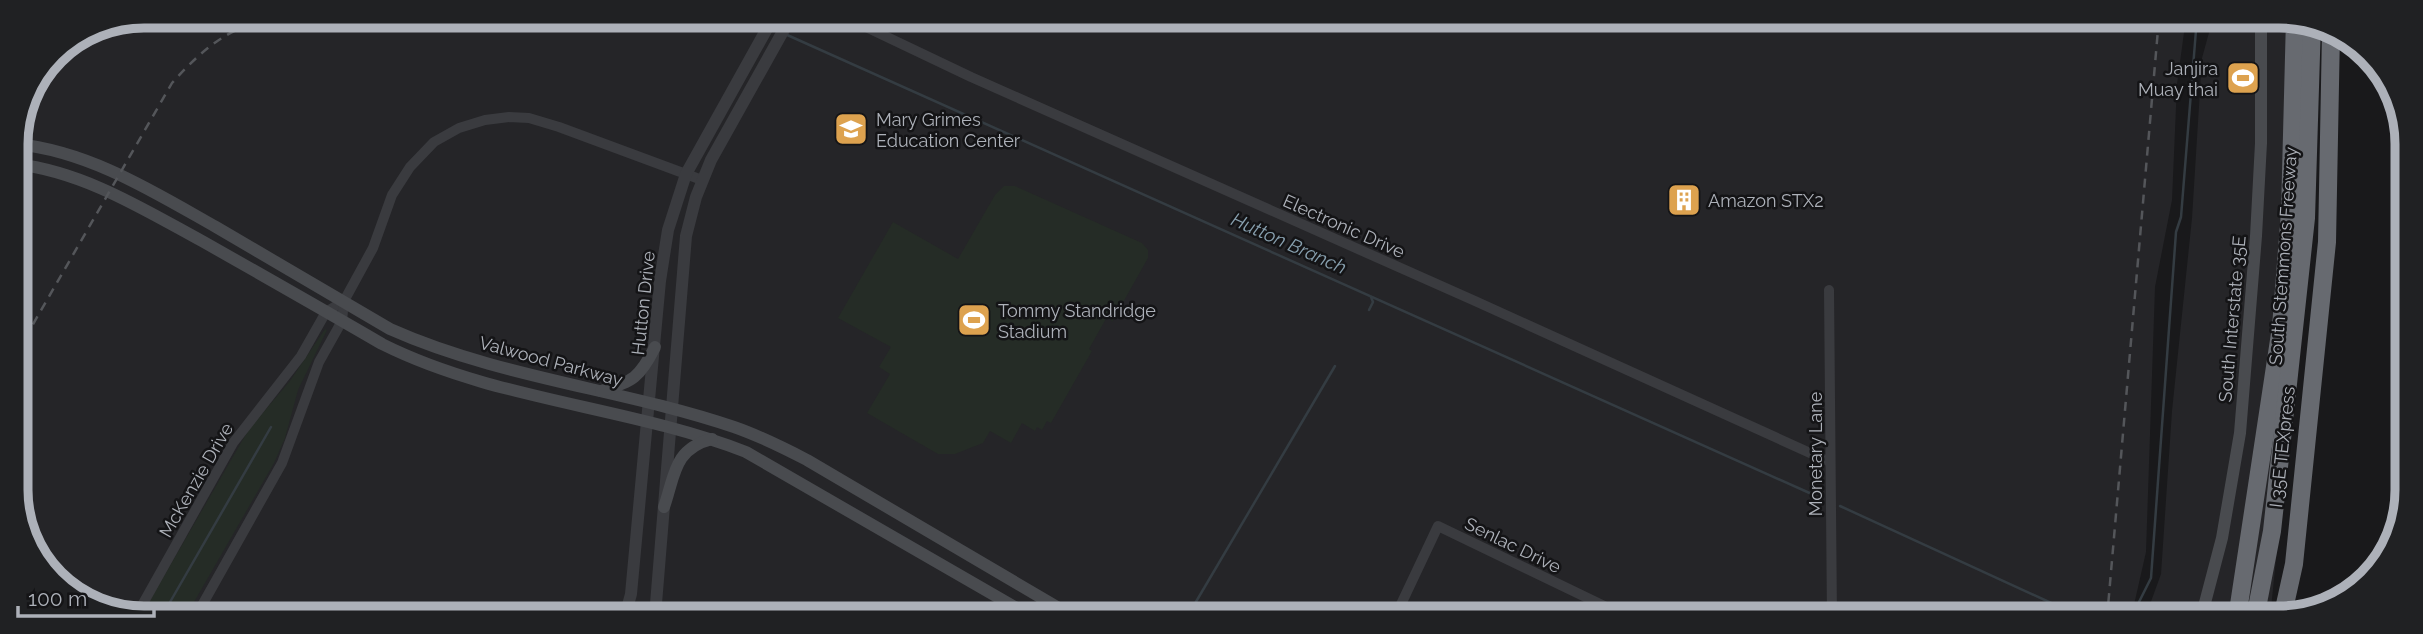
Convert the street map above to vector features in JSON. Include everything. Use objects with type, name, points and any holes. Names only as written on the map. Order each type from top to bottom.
[{"type":"highway","name":"South Stemmons Freeway","points":[[2238,606],[2281,327],[2303,30]]},
{"type":"highway","name":"I 35E TEXpress","points":[[2257,606],[2272,531],[2306,218],[2304,31]]},
{"type":"highway","points":[[2285,606],[2294,564],[2327,242],[2331,40]]},
{"type":"main road","name":"South Interstate 35E","points":[[2205,606],[2222,538],[2240,433],[2261,143],[2261,28]]},
{"type":"main road","name":"Valwood Parkway","points":[[28,147],[63,154],[144,186],[390,329],[421,343],[599,392],[673,409],[735,428],[777,445],[1055,606]]},
{"type":"main road","name":"Valwood Parkway","points":[[28,166],[57,172],[89,183],[134,203],[414,360],[450,372],[713,439],[765,461],[1013,606]]},
{"type":"main road","points":[[599,392],[635,378],[646,365],[655,347]]},
{"type":"main road","points":[[664,508],[672,475],[680,460],[688,449],[713,439]]},
{"type":"main road","points":[[911,546],[922,527]]},
{"type":"street","name":"Hutton Drive","points":[[628,606],[649,421],[660,281],[668,230],[686,174],[767,28]]},
{"type":"street","name":"Hutton Drive","points":[[656,606],[686,236],[702,180],[784,28]]},
{"type":"street","name":"Electronic Drive","points":[[868,28],[1005,92],[1830,462]]},
{"type":"street","points":[[202,606],[282,463],[319,362],[342,321],[344,302],[373,248],[397,184],[427,148],[451,132],[476,122],[509,117],[529,118],[702,180]]},
{"type":"street","name":"Monetary Lane","points":[[1829,290],[1832,606]]},
{"type":"street","points":[[326,312],[344,302]]},
{"type":"street","name":"McKenzie Drive","points":[[142,606],[233,443],[301,356],[326,312]]},
{"type":"street","name":"Senlac Drive","points":[[1400,606],[1438,526],[1604,606]]},
{"type":"shaded area","points":[[144,28],[2185,28],[2177,84],[2172,200],[2155,287],[2146,552],[2134,606],[121,604],[79,587],[62,572],[43,548],[30,513],[28,136],[32,114],[40,92],[52,73],[67,57],[99,37],[121,30]]},
{"type":"shaded area","points":[[2210,28],[2298,30],[2291,414],[2271,606],[2149,606],[2161,574],[2172,411],[2192,218],[2202,58]]},
{"type":"shaded area","name":"Tommy Standridge Stadium","points":[[1004,186],[1015,186],[1142,243],[1148,250],[1148,258],[1112,322],[1107,317],[1089,349],[1092,351],[1051,423],[1047,421],[1042,430],[1037,427],[1035,431],[1022,423],[1011,443],[990,431],[983,443],[955,454],[938,454],[867,413],[890,374],[879,367],[891,347],[838,318],[893,222],[958,259],[995,195]]},
{"type":"shaded area","points":[[325,329],[327,330],[298,390],[285,438],[274,463],[192,606],[147,606],[249,429],[290,381]]},
{"type":"waterway","points":[[2137,606],[2151,578],[2176,232],[2181,217],[2197,28]]},
{"type":"waterway","name":"Hutton Branch","points":[[785,34],[1814,495]]},
{"type":"waterway","points":[[1369,310],[1373,302],[1371,297]]},
{"type":"waterway","points":[[1193,606],[1335,366]]},
{"type":"waterway","points":[[168,606],[271,427]]},
{"type":"waterway","points":[[1840,506],[2058,606]]},
{"type":"railway","points":[[28,333],[172,83],[209,47],[241,28]]},
{"type":"railway","points":[[2108,606],[2158,28]]},
{"type":"place","name":"Janjira Muay thai","points":[[2243,78]]},
{"type":"place","name":"Mary Grimes Education Center","points":[[851,129]]},
{"type":"place","name":"Amazon STX2","points":[[1684,200]]},
{"type":"place","name":"Tommy Standridge Stadium","points":[[974,320]]}]
